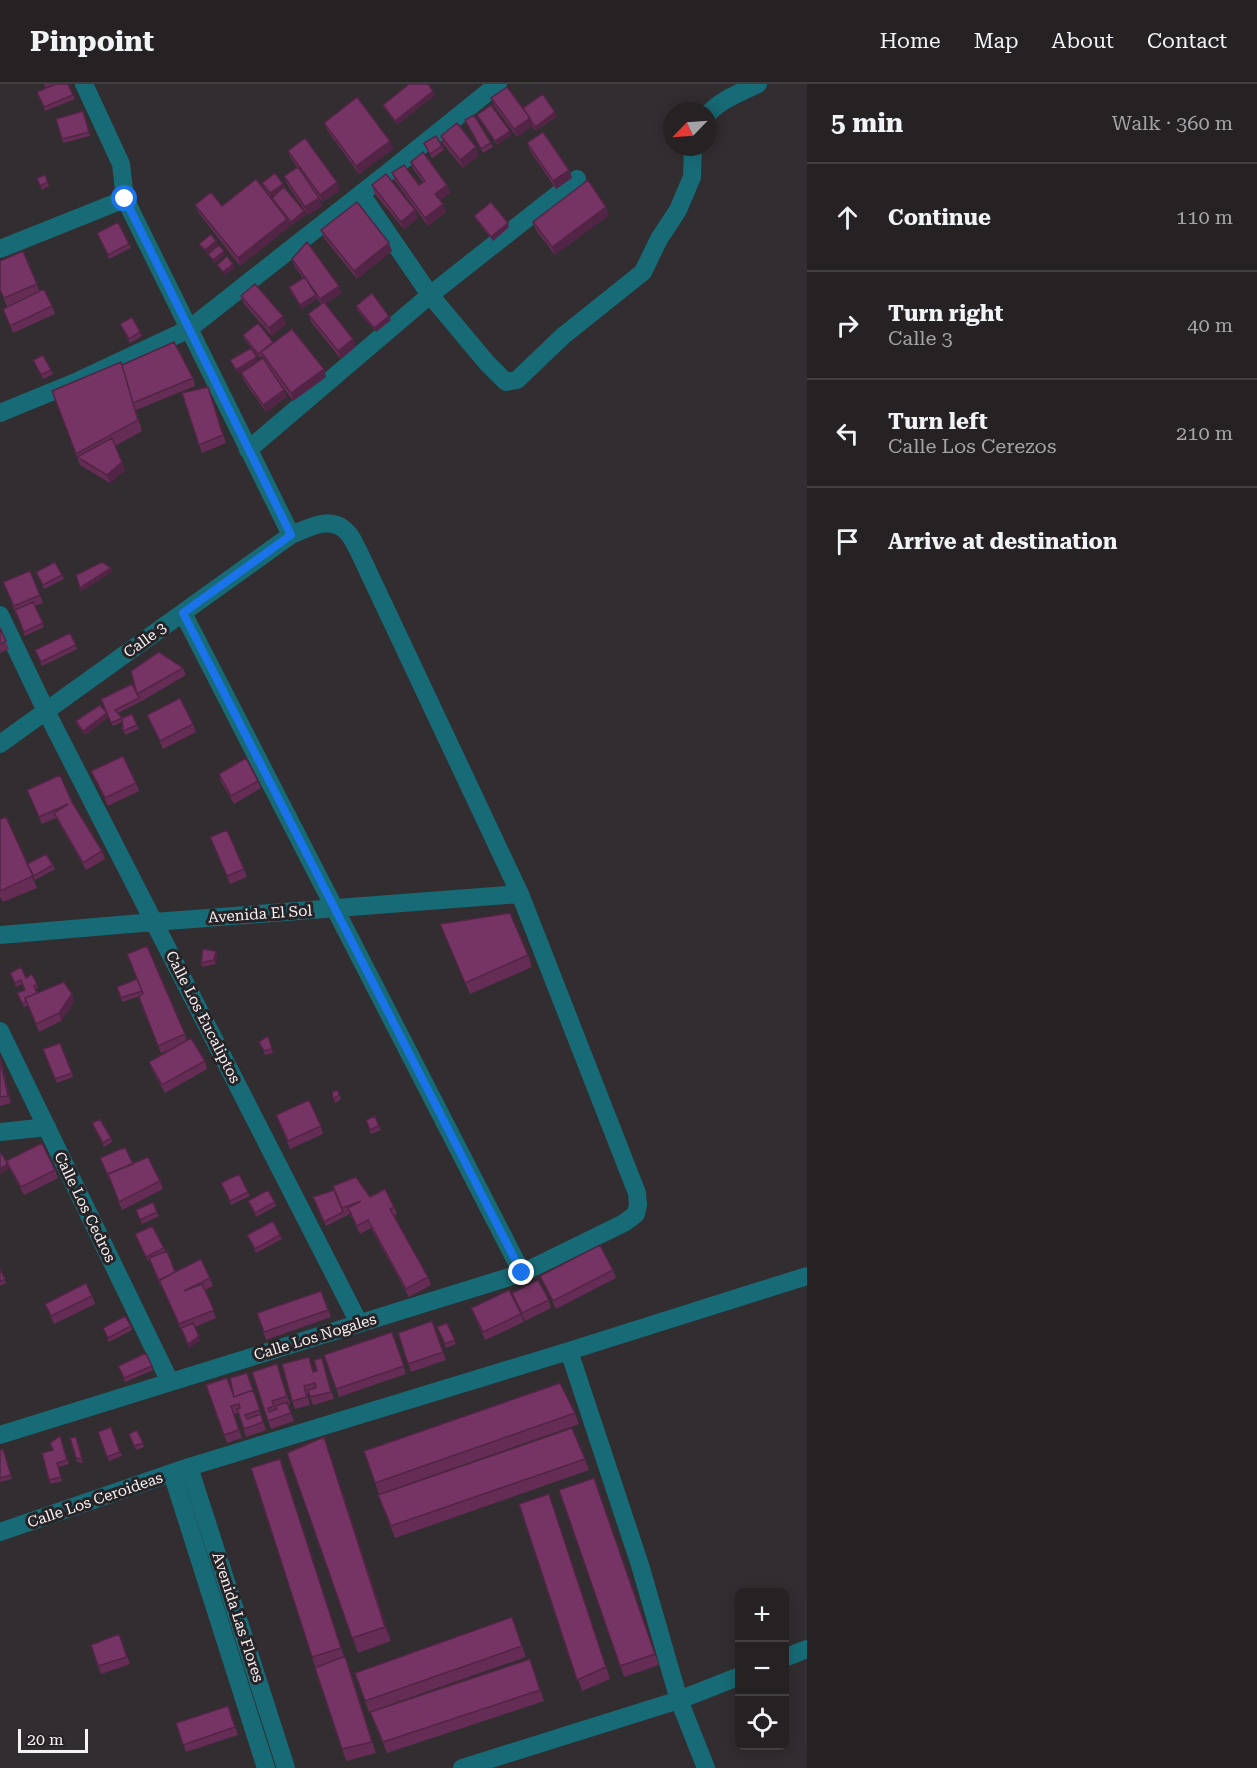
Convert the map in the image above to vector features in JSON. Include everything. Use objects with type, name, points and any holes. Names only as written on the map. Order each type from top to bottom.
[{"type":"street","points":[[84,84],[121,164],[125,199],[291,535]]},
{"type":"street","points":[[0,413],[78,381],[189,329],[498,84]]},
{"type":"street","points":[[717,107],[758,84]]},
{"type":"street","points":[[361,194],[430,295],[487,363],[506,382],[517,380],[562,336],[643,272],[658,239],[678,210],[692,177],[693,156]]},
{"type":"street","points":[[249,450],[430,295],[577,179]]},
{"type":"street","points":[[0,249],[125,199]]},
{"type":"street","name":"Calle 3","points":[[0,744],[291,535],[325,522],[336,524],[348,532],[520,894],[637,1193],[636,1214],[624,1223]]},
{"type":"street","points":[[183,613],[522,1273]]},
{"type":"street","name":"Calle Los Eucaliptos","points":[[0,615],[46,711],[359,1323]]},
{"type":"street","name":"Avenida El Sol","points":[[0,935],[520,894]]},
{"type":"street","name":"Calle Los Cedros","points":[[0,1031],[170,1382]]},
{"type":"street","points":[[0,1132],[47,1128]]},
{"type":"street","name":"Calle Los Nogales","points":[[1,1433],[522,1273],[624,1223]]},
{"type":"street","name":"Calle Los Ceroideas","points":[[0,1532],[181,1470],[807,1276]]},
{"type":"street","points":[[569,1351],[640,1565],[679,1700],[706,1768]]},
{"type":"street","name":"Avenida Las Flores","points":[[181,1470],[266,1768]]},
{"type":"street","name":"Avenida Las Flores","points":[[181,1470],[286,1768]]},
{"type":"street","points":[[789,1656],[807,1649]]},
{"type":"street","points":[[462,1768],[679,1700],[735,1678]]},
{"type":"building","points":[[56,84],[68,84],[73,95],[44,107],[37,92]]},
{"type":"building","points":[[409,84],[428,84],[433,91],[395,121],[383,105]]},
{"type":"building","points":[[507,87],[530,118],[514,129],[491,98]]},
{"type":"building","points":[[543,94],[555,112],[535,127],[523,108]]},
{"type":"building","points":[[357,97],[390,141],[356,166],[324,123]]},
{"type":"building","points":[[491,105],[510,131],[495,141],[477,115]]},
{"type":"building","points":[[83,111],[89,132],[62,139],[56,119]]},
{"type":"building","points":[[474,115],[491,143],[481,149],[465,120]]},
{"type":"building","points":[[457,123],[476,147],[460,160],[441,136]]},
{"type":"building","points":[[543,132],[569,170],[553,181],[527,143]]},
{"type":"building","points":[[436,136],[442,146],[430,154],[424,143]]},
{"type":"building","points":[[305,138],[337,182],[320,195],[288,151]]},
{"type":"building","points":[[423,152],[447,185],[435,194],[443,204],[425,218],[392,173],[404,165],[419,185],[425,181],[411,162]]},
{"type":"building","points":[[298,167],[319,198],[305,207],[284,176]]},
{"type":"building","points":[[275,173],[283,184],[270,193],[262,183]]},
{"type":"building","points":[[386,174],[415,210],[401,222],[372,185]]},
{"type":"building","points":[[45,175],[48,182],[40,186],[37,178]]},
{"type":"building","points":[[256,179],[287,219],[238,258],[195,205],[211,192],[222,206]]},
{"type":"building","points":[[588,180],[606,207],[552,247],[533,222]]},
{"type":"building","points":[[284,187],[304,211],[291,222],[272,198]]},
{"type":"building","points":[[357,202],[389,243],[354,271],[321,230]]},
{"type":"building","points":[[491,202],[508,223],[491,237],[474,216]]},
{"type":"building","points":[[118,222],[129,244],[108,255],[97,233]]},
{"type":"building","points":[[211,234],[216,241],[205,250],[199,244]]},
{"type":"building","points":[[307,242],[339,286],[320,299],[292,259]]},
{"type":"building","points":[[219,245],[224,251],[213,260],[208,254]]},
{"type":"building","points":[[23,251],[37,284],[4,298],[0,290],[0,261]]},
{"type":"building","points":[[227,256],[233,264],[223,272],[217,265]]},
{"type":"building","points":[[305,277],[316,295],[300,305],[289,287]]},
{"type":"building","points":[[255,284],[283,316],[269,328],[241,296]]},
{"type":"building","points":[[44,289],[52,306],[10,326],[3,309]]},
{"type":"building","points":[[372,293],[389,316],[374,328],[356,306]]},
{"type":"building","points":[[324,302],[353,339],[338,351],[308,314]]},
{"type":"building","points":[[132,317],[140,332],[129,339],[120,324]]},
{"type":"building","points":[[258,323],[273,342],[258,354],[243,335]]},
{"type":"building","points":[[292,329],[324,369],[291,393],[261,352]]},
{"type":"building","points":[[174,342],[193,378],[133,403],[122,365]]},
{"type":"building","points":[[251,348],[257,357],[236,370],[230,360]]},
{"type":"building","points":[[43,355],[51,370],[41,375],[33,360]]},
{"type":"building","points":[[263,358],[284,390],[263,405],[241,373]]},
{"type":"building","points":[[121,362],[138,420],[76,454],[52,391]]},
{"type":"building","points":[[208,387],[223,435],[199,445],[182,393]]},
{"type":"building","points":[[112,438],[122,462],[107,475],[77,457]]},
{"type":"building","points":[[55,562],[62,575],[43,585],[36,572]]},
{"type":"building","points":[[102,562],[111,568],[80,588],[76,575]]},
{"type":"building","points":[[30,571],[40,595],[14,606],[3,582]]},
{"type":"building","points":[[33,602],[43,623],[24,632],[15,610]]},
{"type":"building","points":[[0,628],[6,641],[0,644]]},
{"type":"building","points":[[70,633],[76,645],[41,662],[35,650]]},
{"type":"building","points":[[159,652],[183,668],[137,694],[131,671]]},
{"type":"building","points":[[132,684],[139,698],[115,710],[122,718],[111,723],[101,699]]},
{"type":"building","points":[[180,698],[193,724],[160,741],[147,715]]},
{"type":"building","points":[[100,705],[107,713],[83,731],[76,721]]},
{"type":"building","points":[[132,714],[137,725],[123,731],[122,718]]},
{"type":"building","points":[[123,756],[136,783],[105,798],[91,771]]},
{"type":"building","points":[[246,758],[258,781],[231,796],[219,774]]},
{"type":"building","points":[[60,775],[72,802],[102,851],[83,863],[54,813],[68,804],[39,817],[27,790]]},
{"type":"building","points":[[6,817],[33,876],[0,891],[0,819]]},
{"type":"building","points":[[227,830],[244,869],[227,876],[210,837]]},
{"type":"building","points":[[46,854],[53,865],[34,876],[27,864]]},
{"type":"building","points":[[510,913],[528,955],[465,983],[440,924]]},
{"type":"building","points":[[147,946],[185,1034],[158,1046],[139,997],[143,993],[127,954]]},
{"type":"building","points":[[203,949],[216,951],[214,960],[201,963]]},
{"type":"building","points":[[21,967],[26,978],[32,974],[37,984],[34,986],[37,993],[25,998],[26,1002],[22,1003],[17,993],[25,990],[21,980],[15,983],[10,973]]},
{"type":"building","points":[[137,979],[142,991],[121,998],[117,987]]},
{"type":"building","points":[[64,982],[72,994],[59,1013],[36,1024],[25,998]]},
{"type":"building","points":[[268,1036],[272,1049],[264,1051],[259,1042]]},
{"type":"building","points":[[191,1038],[205,1061],[162,1085],[149,1062]]},
{"type":"building","points":[[60,1043],[72,1073],[55,1079],[43,1049]]},
{"type":"building","points":[[0,1060],[8,1096],[0,1097]]},
{"type":"building","points":[[338,1090],[339,1095],[333,1099],[332,1092]]},
{"type":"building","points":[[309,1100],[321,1126],[288,1141],[276,1115]]},
{"type":"building","points":[[375,1116],[379,1126],[370,1130],[366,1120]]},
{"type":"building","points":[[100,1119],[111,1138],[103,1143],[92,1123]]},
{"type":"building","points":[[42,1143],[55,1170],[21,1187],[6,1161]]},
{"type":"building","points":[[125,1147],[133,1164],[108,1174],[109,1178],[100,1158]]},
{"type":"building","points":[[0,1154],[8,1164],[0,1169]]},
{"type":"building","points":[[148,1157],[160,1181],[119,1202],[108,1174]]},
{"type":"building","points":[[239,1174],[248,1192],[230,1201],[221,1183]]},
{"type":"building","points":[[356,1177],[370,1197],[385,1189],[394,1207],[390,1209],[428,1277],[406,1289],[368,1220],[357,1226],[348,1208],[361,1201],[342,1208],[333,1186]]},
{"type":"building","points":[[268,1190],[275,1202],[255,1213],[248,1201]]},
{"type":"building","points":[[334,1190],[343,1212],[324,1222],[313,1197]]},
{"type":"building","points":[[153,1202],[157,1212],[140,1220],[136,1210]]},
{"type":"building","points":[[273,1221],[280,1235],[255,1249],[247,1235]]},
{"type":"building","points":[[152,1226],[164,1248],[146,1257],[135,1234]]},
{"type":"building","points":[[600,1245],[613,1270],[553,1301],[540,1276]]},
{"type":"building","points":[[167,1251],[175,1272],[159,1281],[149,1258]]},
{"type":"building","points":[[201,1259],[210,1278],[184,1291],[202,1284],[214,1310],[179,1324],[159,1280]]},
{"type":"building","points":[[0,1269],[5,1279],[0,1282]]},
{"type":"building","points":[[538,1280],[549,1300],[522,1313],[512,1293]]},
{"type":"building","points":[[86,1283],[92,1296],[51,1316],[45,1304]]},
{"type":"building","points":[[509,1290],[521,1314],[483,1332],[471,1308]]},
{"type":"building","points":[[321,1291],[328,1310],[264,1332],[257,1313]]},
{"type":"building","points":[[125,1316],[131,1326],[108,1338],[103,1328]]},
{"type":"building","points":[[432,1321],[443,1352],[408,1364],[398,1333]]},
{"type":"building","points":[[193,1323],[199,1336],[188,1344],[181,1328]]},
{"type":"building","points":[[447,1323],[455,1340],[445,1344],[437,1327]]},
{"type":"building","points":[[392,1332],[404,1366],[336,1389],[324,1355]]},
{"type":"building","points":[[146,1353],[152,1366],[124,1378],[118,1366]]},
{"type":"building","points":[[309,1357],[313,1372],[317,1371],[314,1360],[322,1358],[331,1392],[310,1397],[308,1390],[316,1388],[315,1383],[304,1386],[307,1397],[292,1401],[282,1364]]},
{"type":"building","points":[[277,1364],[287,1396],[272,1401],[274,1406],[268,1408],[269,1412],[277,1409],[276,1406],[287,1402],[291,1413],[268,1421],[252,1372]]},
{"type":"building","points":[[247,1373],[253,1390],[234,1397],[230,1378]]},
{"type":"building","points":[[227,1378],[234,1397],[253,1390],[260,1410],[245,1415],[247,1419],[261,1414],[263,1422],[244,1429],[237,1409],[240,1408],[239,1404],[231,1406],[239,1430],[224,1435],[206,1385]]},
{"type":"building","points":[[560,1383],[575,1413],[375,1483],[364,1451]]},
{"type":"building","points":[[111,1427],[120,1452],[107,1457],[98,1432]]},
{"type":"building","points":[[572,1428],[585,1459],[391,1526],[378,1495]]},
{"type":"building","points":[[137,1430],[143,1443],[134,1446],[129,1434]]},
{"type":"building","points":[[60,1436],[67,1460],[57,1463],[61,1477],[49,1480],[42,1453],[53,1450],[50,1443]]},
{"type":"building","points":[[76,1437],[82,1459],[76,1458],[70,1438]]},
{"type":"building","points":[[324,1437],[385,1627],[352,1638],[287,1453]]},
{"type":"building","points":[[3,1449],[11,1475],[0,1478],[0,1450]]},
{"type":"building","points":[[280,1459],[341,1648],[312,1657],[251,1468]]},
{"type":"building","points":[[594,1478],[655,1654],[620,1666],[559,1490]]},
{"type":"building","points":[[549,1494],[606,1667],[577,1680],[519,1504]]},
{"type":"building","points":[[512,1617],[522,1646],[365,1701],[355,1673]]},
{"type":"building","points":[[119,1634],[127,1657],[98,1666],[91,1645]]},
{"type":"building","points":[[345,1656],[372,1742],[342,1749],[315,1668]]},
{"type":"building","points":[[530,1659],[540,1690],[383,1742],[370,1712]]},
{"type":"building","points":[[228,1706],[235,1727],[183,1745],[176,1723]]},
{"type":"route","points":[[125,199],[291,535],[183,613],[522,1273]]}]
